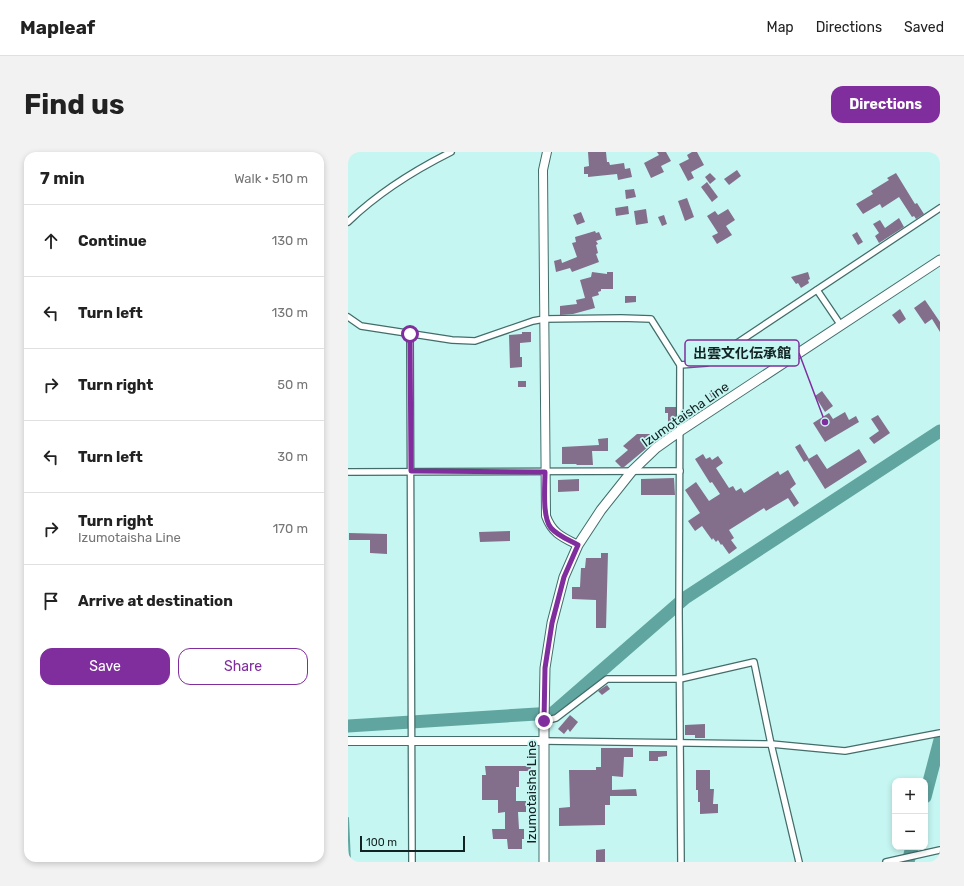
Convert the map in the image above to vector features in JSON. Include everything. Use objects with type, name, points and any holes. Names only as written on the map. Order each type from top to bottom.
[{"type":"main road","name":"Izumotaisha Line","points":[[544,862],[545,668],[552,623],[564,577],[578,545],[602,510],[632,471],[656,448],[840,324],[940,260]]},
{"type":"street","points":[[348,222],[365,205],[430,163],[451,152]]},
{"type":"street","points":[[547,152],[543,170],[546,516],[550,526],[558,534],[578,545]]},
{"type":"street","points":[[680,365],[707,363],[940,208]]},
{"type":"street","points":[[817,290],[840,324]]},
{"type":"street","points":[[348,317],[361,326],[452,340],[475,341],[534,320],[621,318],[651,319],[680,365],[681,862]]},
{"type":"street","points":[[410,334],[412,862]]},
{"type":"street","points":[[348,472],[680,472]]},
{"type":"street","points":[[544,720],[556,718],[607,679],[680,679],[754,662],[771,744],[799,862]]},
{"type":"street","points":[[348,741],[544,741],[680,744],[771,744],[845,751],[940,733]]},
{"type":"street","points":[[886,862],[940,850]]},
{"type":"building","points":[[588,152],[606,152],[607,162],[609,162],[610,165],[624,163],[625,169],[630,168],[632,177],[618,180],[617,174],[588,177],[588,174],[584,174],[584,167],[589,166]]},
{"type":"building","points":[[657,152],[666,152],[671,161],[661,166],[664,172],[651,178],[644,163],[659,155]]},
{"type":"building","points":[[692,152],[697,152],[704,165],[691,172],[694,178],[688,181],[679,164],[689,159],[687,155]]},
{"type":"building","points":[[737,170],[741,176],[729,185],[724,179]]},
{"type":"building","points":[[710,173],[716,179],[710,184],[705,177]]},
{"type":"building","points":[[896,173],[915,204],[917,203],[924,214],[916,219],[914,216],[912,217],[899,197],[882,208],[880,204],[863,214],[856,204],[873,194],[871,191],[889,180],[887,178]]},
{"type":"building","points":[[707,182],[718,197],[712,202],[701,187]]},
{"type":"building","points":[[634,189],[636,197],[626,199],[625,190]]},
{"type":"building","points":[[687,198],[694,217],[685,221],[678,201]]},
{"type":"building","points":[[628,206],[629,214],[616,216],[615,208]]},
{"type":"building","points":[[646,209],[648,223],[636,225],[634,211]]},
{"type":"building","points":[[728,209],[735,220],[726,226],[732,235],[717,244],[712,236],[718,233],[707,216],[715,211],[718,215]]},
{"type":"building","points":[[581,212],[585,222],[577,225],[573,215]]},
{"type":"building","points":[[664,215],[667,224],[662,226],[658,217]]},
{"type":"building","points":[[899,218],[904,227],[879,243],[875,236],[879,233],[873,224],[880,220],[885,228]]},
{"type":"building","points":[[595,231],[596,233],[599,232],[602,239],[596,241],[598,244],[596,245],[598,253],[596,254],[599,262],[572,272],[570,268],[556,272],[554,261],[561,259],[562,263],[577,257],[572,243],[576,242],[575,237]]},
{"type":"building","points":[[857,232],[863,242],[858,245],[852,235]]},
{"type":"building","points":[[592,272],[607,274],[607,272],[613,272],[613,289],[601,289],[601,291],[598,292],[599,295],[592,297],[595,308],[573,314],[560,315],[560,306],[577,304],[576,300],[585,298],[580,280],[591,277]]},
{"type":"building","points":[[808,272],[810,279],[808,280],[809,283],[801,288],[791,277]]},
{"type":"building","points":[[625,296],[636,296],[636,302],[625,303]]},
{"type":"building","points":[[925,300],[940,322],[940,332],[932,319],[925,324],[914,308]]},
{"type":"building","points":[[900,309],[906,319],[899,324],[892,315]]},
{"type":"building","points":[[522,332],[531,332],[531,342],[520,343],[522,367],[510,368],[509,335],[522,334]]},
{"type":"building","points":[[518,381],[526,381],[526,387],[518,387]]},
{"type":"building","points":[[717,389],[720,394],[712,398],[709,393]]},
{"type":"building","points":[[822,391],[833,406],[825,412],[815,396]]},
{"type":"building","points":[[665,407],[676,407],[676,424],[668,424],[668,413],[665,413]]},
{"type":"building","points":[[845,412],[849,420],[856,416],[859,422],[825,442],[813,423],[829,413],[833,419]]},
{"type":"building","points":[[878,415],[890,433],[874,444],[869,438],[879,431],[871,419]]},
{"type":"building","points":[[637,434],[654,434],[654,442],[624,467],[621,467],[615,461],[628,450],[623,446]]},
{"type":"building","points":[[608,438],[608,451],[592,451],[593,465],[562,464],[562,447],[599,445],[598,439]]},
{"type":"building","points":[[800,444],[809,459],[804,462],[795,447]]},
{"type":"building","points":[[859,449],[867,462],[825,489],[807,460],[817,454],[827,469]]},
{"type":"building","points":[[703,454],[706,459],[710,457],[712,460],[718,456],[723,463],[716,468],[729,488],[733,486],[736,491],[741,488],[744,493],[778,471],[780,475],[788,470],[796,484],[790,489],[799,503],[794,507],[788,498],[766,511],[764,508],[729,530],[734,538],[731,540],[737,548],[729,554],[718,540],[716,542],[713,538],[712,540],[702,526],[695,531],[688,521],[700,513],[685,490],[696,482],[709,501],[720,494],[712,482],[710,483],[695,459]]},
{"type":"building","points":[[674,478],[675,495],[641,495],[641,479]]},
{"type":"building","points":[[579,479],[579,491],[558,492],[558,480]]},
{"type":"building","points":[[510,531],[510,541],[480,542],[479,532]]},
{"type":"building","points":[[349,533],[387,534],[387,554],[370,553],[370,540],[349,540]]},
{"type":"building","points":[[601,553],[608,553],[606,628],[596,628],[596,600],[572,599],[572,587],[580,587],[581,568],[585,568],[586,558],[601,558]]},
{"type":"building","points":[[607,685],[610,689],[602,695],[598,691]]},
{"type":"building","points":[[570,715],[578,722],[570,732],[568,729],[564,734],[558,729]]},
{"type":"building","points":[[705,724],[705,738],[695,738],[695,735],[685,735],[685,725]]},
{"type":"building","points":[[601,748],[633,748],[633,757],[624,757],[623,777],[612,776],[612,790],[636,789],[637,796],[610,796],[610,805],[605,805],[605,825],[559,826],[559,808],[570,807],[569,770],[596,770],[596,767],[601,767]]},
{"type":"building","points":[[649,751],[667,751],[667,756],[658,757],[658,761],[649,761]]},
{"type":"building","points":[[485,766],[531,766],[531,771],[519,771],[519,787],[516,787],[516,801],[526,801],[526,812],[518,812],[519,829],[524,829],[522,849],[508,849],[507,839],[493,839],[492,829],[505,829],[505,812],[498,813],[498,800],[482,800],[482,775],[486,775]]},
{"type":"building","points":[[696,770],[710,770],[710,789],[714,789],[713,804],[718,804],[718,813],[700,814],[698,790],[696,790]]},
{"type":"building","points":[[605,849],[605,862],[596,862],[596,850]]},
{"type":"waterway","points":[[348,726],[553,713],[685,598],[940,431]]},
{"type":"waterway","points":[[928,786],[940,740]]},
{"type":"waterway","points":[[348,818],[350,862]]},
{"type":"waterway","points":[[908,862],[911,850]]},
{"type":"place","name":"出雲文化伝承館","points":[[825,422]]},
{"type":"route","points":[[410,334],[411,471],[545,472],[546,516],[550,526],[558,534],[578,545],[564,577],[552,623],[545,668],[544,721]]}]
